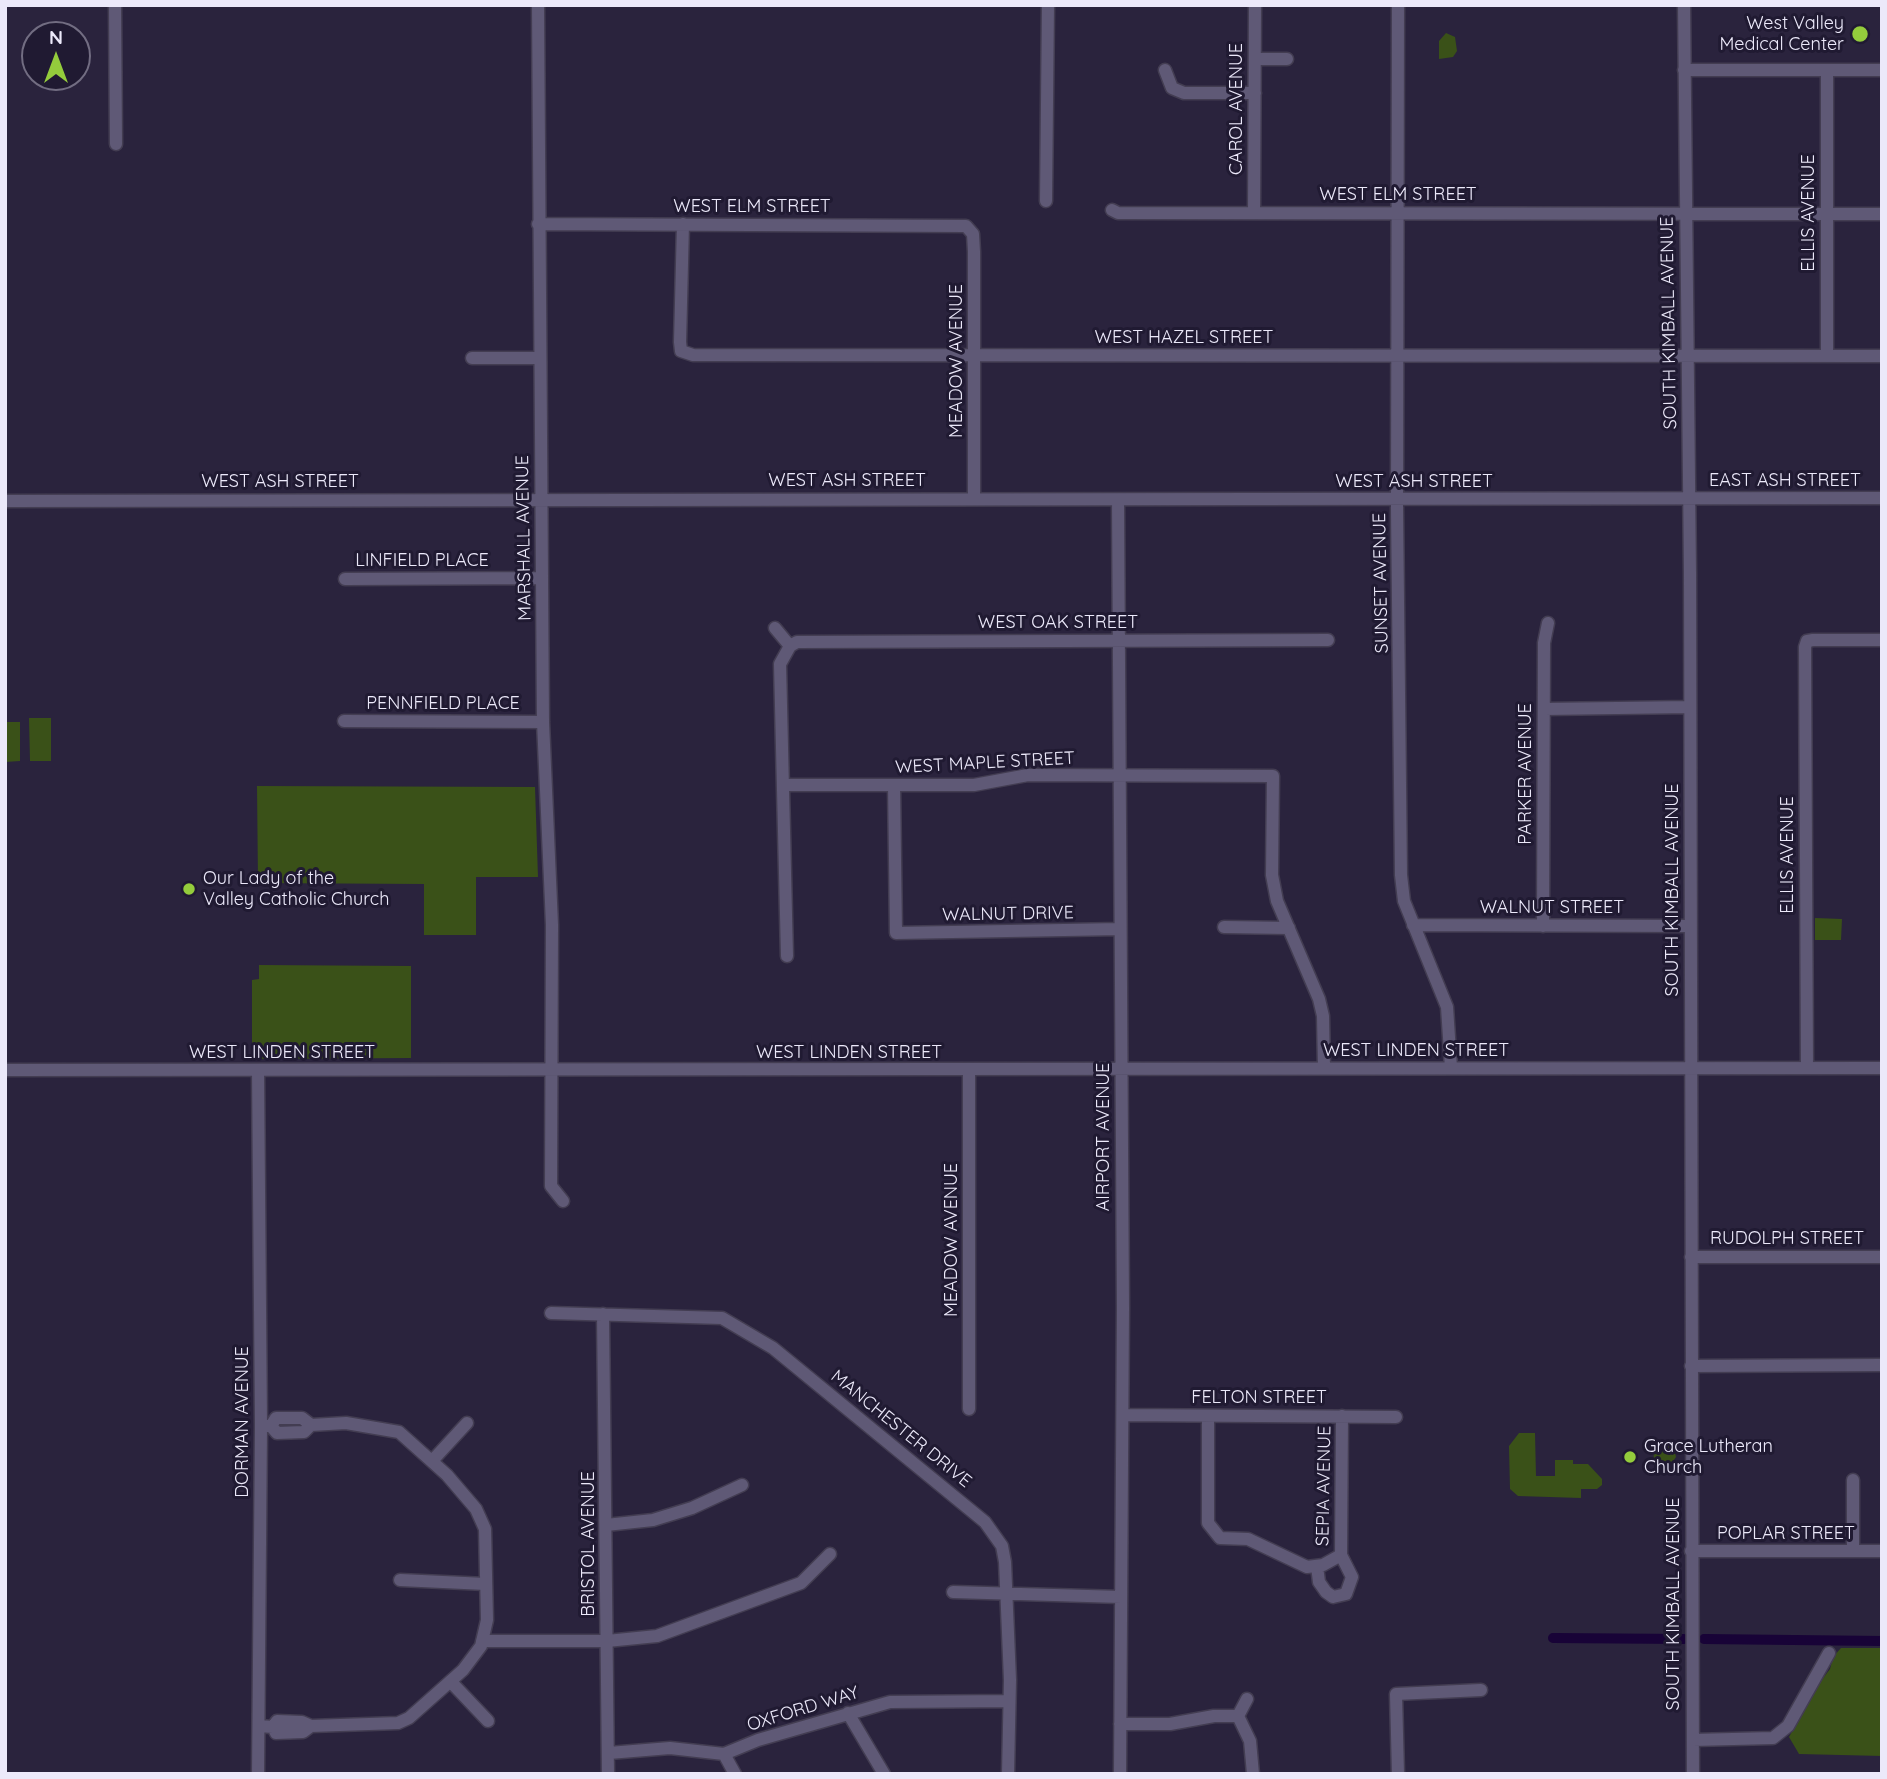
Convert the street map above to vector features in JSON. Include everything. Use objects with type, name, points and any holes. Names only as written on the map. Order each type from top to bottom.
[{"type":"street","points":[[115,5],[116,144]]},
{"type":"street","name":"MARSHALL AVENUE","points":[[538,5],[543,722],[552,925],[551,1186],[563,1201]]},
{"type":"street","points":[[1046,201],[1048,5]]},
{"type":"street","name":"CAROL AVENUE","points":[[1254,213],[1255,5]]},
{"type":"street","name":"SUNSET AVENUE","points":[[1398,5],[1401,875],[1404,901],[1447,1007],[1451,1068]]},
{"type":"street","name":"SOUTH KIMBALL AVENUE","points":[[1684,5],[1692,1068],[1693,1774]]},
{"type":"street","points":[[1255,59],[1286,59]]},
{"type":"street","points":[[1165,70],[1172,88],[1184,93],[1255,93]]},
{"type":"street","points":[[1684,70],[1882,70]]},
{"type":"street","name":"ELLIS AVENUE","points":[[1827,70],[1827,356]]},
{"type":"street","name":"WEST ELM STREET","points":[[1112,210],[1118,213],[1882,214]]},
{"type":"street","name":"WEST ELM STREET","points":[[538,225],[966,226]]},
{"type":"street","name":"WEST HAZEL STREET","points":[[683,225],[681,351],[693,355],[1882,356]]},
{"type":"street","name":"MEADOW AVENUE","points":[[966,226],[973,234],[974,499]]},
{"type":"street","points":[[472,358],[539,358]]},
{"type":"street","name":"EAST ASH STREET","points":[[1689,499],[1882,498]]},
{"type":"street","name":"WEST ASH STREET","points":[[5,501],[1689,499]]},
{"type":"street","name":"AIRPORT AVENUE","points":[[1118,501],[1123,1415],[1120,1774]]},
{"type":"street","name":"LINFIELD PLACE","points":[[345,579],[541,578]]},
{"type":"street","name":"PARKER AVENUE","points":[[1544,926],[1544,643],[1548,623]]},
{"type":"street","points":[[775,628],[790,646],[780,664],[787,956]]},
{"type":"street","name":"WEST OAK STREET","points":[[790,646],[797,642],[1328,640]]},
{"type":"street","name":"ELLIS AVENUE","points":[[1807,1068],[1805,647],[1807,641],[1882,640]]},
{"type":"street","points":[[1544,709],[1690,707]]},
{"type":"street","name":"PENNFIELD PLACE","points":[[344,721],[543,722]]},
{"type":"street","name":"WEST MAPLE STREET","points":[[783,785],[974,785],[1028,775],[1273,776],[1272,874],[1277,901],[1289,928]]},
{"type":"street","name":"WALNUT DRIVE","points":[[894,785],[896,933],[1120,929]]},
{"type":"street","name":"WALNUT STREET","points":[[1413,925],[1690,926]]},
{"type":"street","points":[[1224,927],[1289,928],[1319,999],[1323,1016],[1324,1068]]},
{"type":"street","name":"WEST LINDEN STREET","points":[[5,1070],[1882,1068]]},
{"type":"street","name":"DORMAN AVENUE","points":[[258,1070],[266,1426],[258,1774]]},
{"type":"street","name":"MEADOW AVENUE","points":[[969,1071],[969,1409]]},
{"type":"street","name":"RUDOLPH STREET","points":[[1692,1256],[1882,1257]]},
{"type":"street","name":"MANCHESTER DRIVE","points":[[551,1313],[722,1318],[773,1348],[985,1522],[1002,1546],[1009,1701],[1008,1774]]},
{"type":"street","name":"BRISTOL AVENUE","points":[[603,1314],[608,1774]]},
{"type":"street","points":[[1691,1366],[1882,1366]]},
{"type":"street","name":"FELTON STREET","points":[[1123,1415],[1396,1417]]},
{"type":"street","points":[[1208,1416],[1208,1523],[1220,1538],[1248,1539],[1307,1567],[1317,1566],[1341,1555],[1352,1577],[1351,1586],[1339,1597],[1326,1592],[1320,1582],[1317,1566]]},
{"type":"street","name":"SEPIA AVENUE","points":[[1341,1555],[1342,1416]]},
{"type":"street","points":[[259,1726],[273,1727],[276,1733],[303,1732],[311,1726],[398,1723],[424,1708],[451,1682],[482,1641],[486,1620],[485,1529],[476,1509],[432,1461],[398,1432],[346,1423],[311,1425],[304,1432],[277,1433],[266,1426]]},
{"type":"street","points":[[432,1461],[467,1423]]},
{"type":"street","points":[[1853,1480],[1853,1551]]},
{"type":"street","points":[[606,1525],[653,1520],[692,1508],[742,1485]]},
{"type":"street","name":"POPLAR STREET","points":[[1691,1551],[1882,1551]]},
{"type":"street","points":[[482,1641],[607,1641],[657,1636],[753,1603],[801,1583],[830,1554]]},
{"type":"street","points":[[400,1580],[486,1584]]},
{"type":"street","points":[[953,1592],[1121,1597]]},
{"type":"street","points":[[1693,1740],[1773,1738],[1788,1726],[1829,1653]]},
{"type":"street","points":[[451,1682],[488,1721]]},
{"type":"street","points":[[1398,1774],[1396,1694],[1481,1690]]},
{"type":"street","points":[[1238,1716],[1247,1699]]},
{"type":"street","name":"OXFORD WAY","points":[[609,1754],[670,1748],[724,1754],[758,1740],[890,1702],[1009,1701]]},
{"type":"street","points":[[848,1713],[884,1774]]},
{"type":"street","points":[[1120,1724],[1170,1724],[1214,1716],[1238,1716]]},
{"type":"street","points":[[1238,1716],[1250,1741],[1253,1774]]},
{"type":"street","points":[[724,1754],[735,1774]]},
{"type":"green space","points":[[1446,33],[1455,37],[1457,51],[1453,57],[1439,59],[1439,41]]},
{"type":"green space","points":[[29,718],[51,718],[51,761],[30,761]]},
{"type":"green space","points":[[5,722],[20,722],[20,761],[5,762]]},
{"type":"green space","points":[[257,786],[535,787],[538,877],[476,877],[476,935],[424,935],[424,884],[258,883]]},
{"type":"green space","points":[[1815,918],[1842,919],[1841,940],[1815,940]]},
{"type":"green space","points":[[259,965],[411,966],[411,1058],[252,1059],[252,980],[259,979]]},
{"type":"green space","points":[[1519,1433],[1535,1433],[1536,1476],[1555,1476],[1555,1460],[1573,1460],[1573,1464],[1588,1464],[1602,1479],[1602,1485],[1597,1489],[1581,1489],[1581,1498],[1518,1496],[1510,1489],[1509,1446]]},
{"type":"green space","points":[[1653,1443],[1673,1445],[1676,1457],[1671,1464],[1654,1462]]},
{"type":"green space","points":[[1841,1648],[1882,1648],[1882,1756],[1799,1754],[1789,1737],[1817,1686],[1830,1669],[1833,1657]]},
{"type":"waterway","points":[[1553,1638],[1684,1639]]},
{"type":"waterway","points":[[1704,1639],[1882,1641]]},
{"type":"place","name":"West Valley Medical Center","points":[[1860,34]]},
{"type":"place","name":"Our Lady of the Valley Catholic Church","points":[[189,889]]},
{"type":"place","name":"Grace Lutheran Church","points":[[1630,1457]]}]
